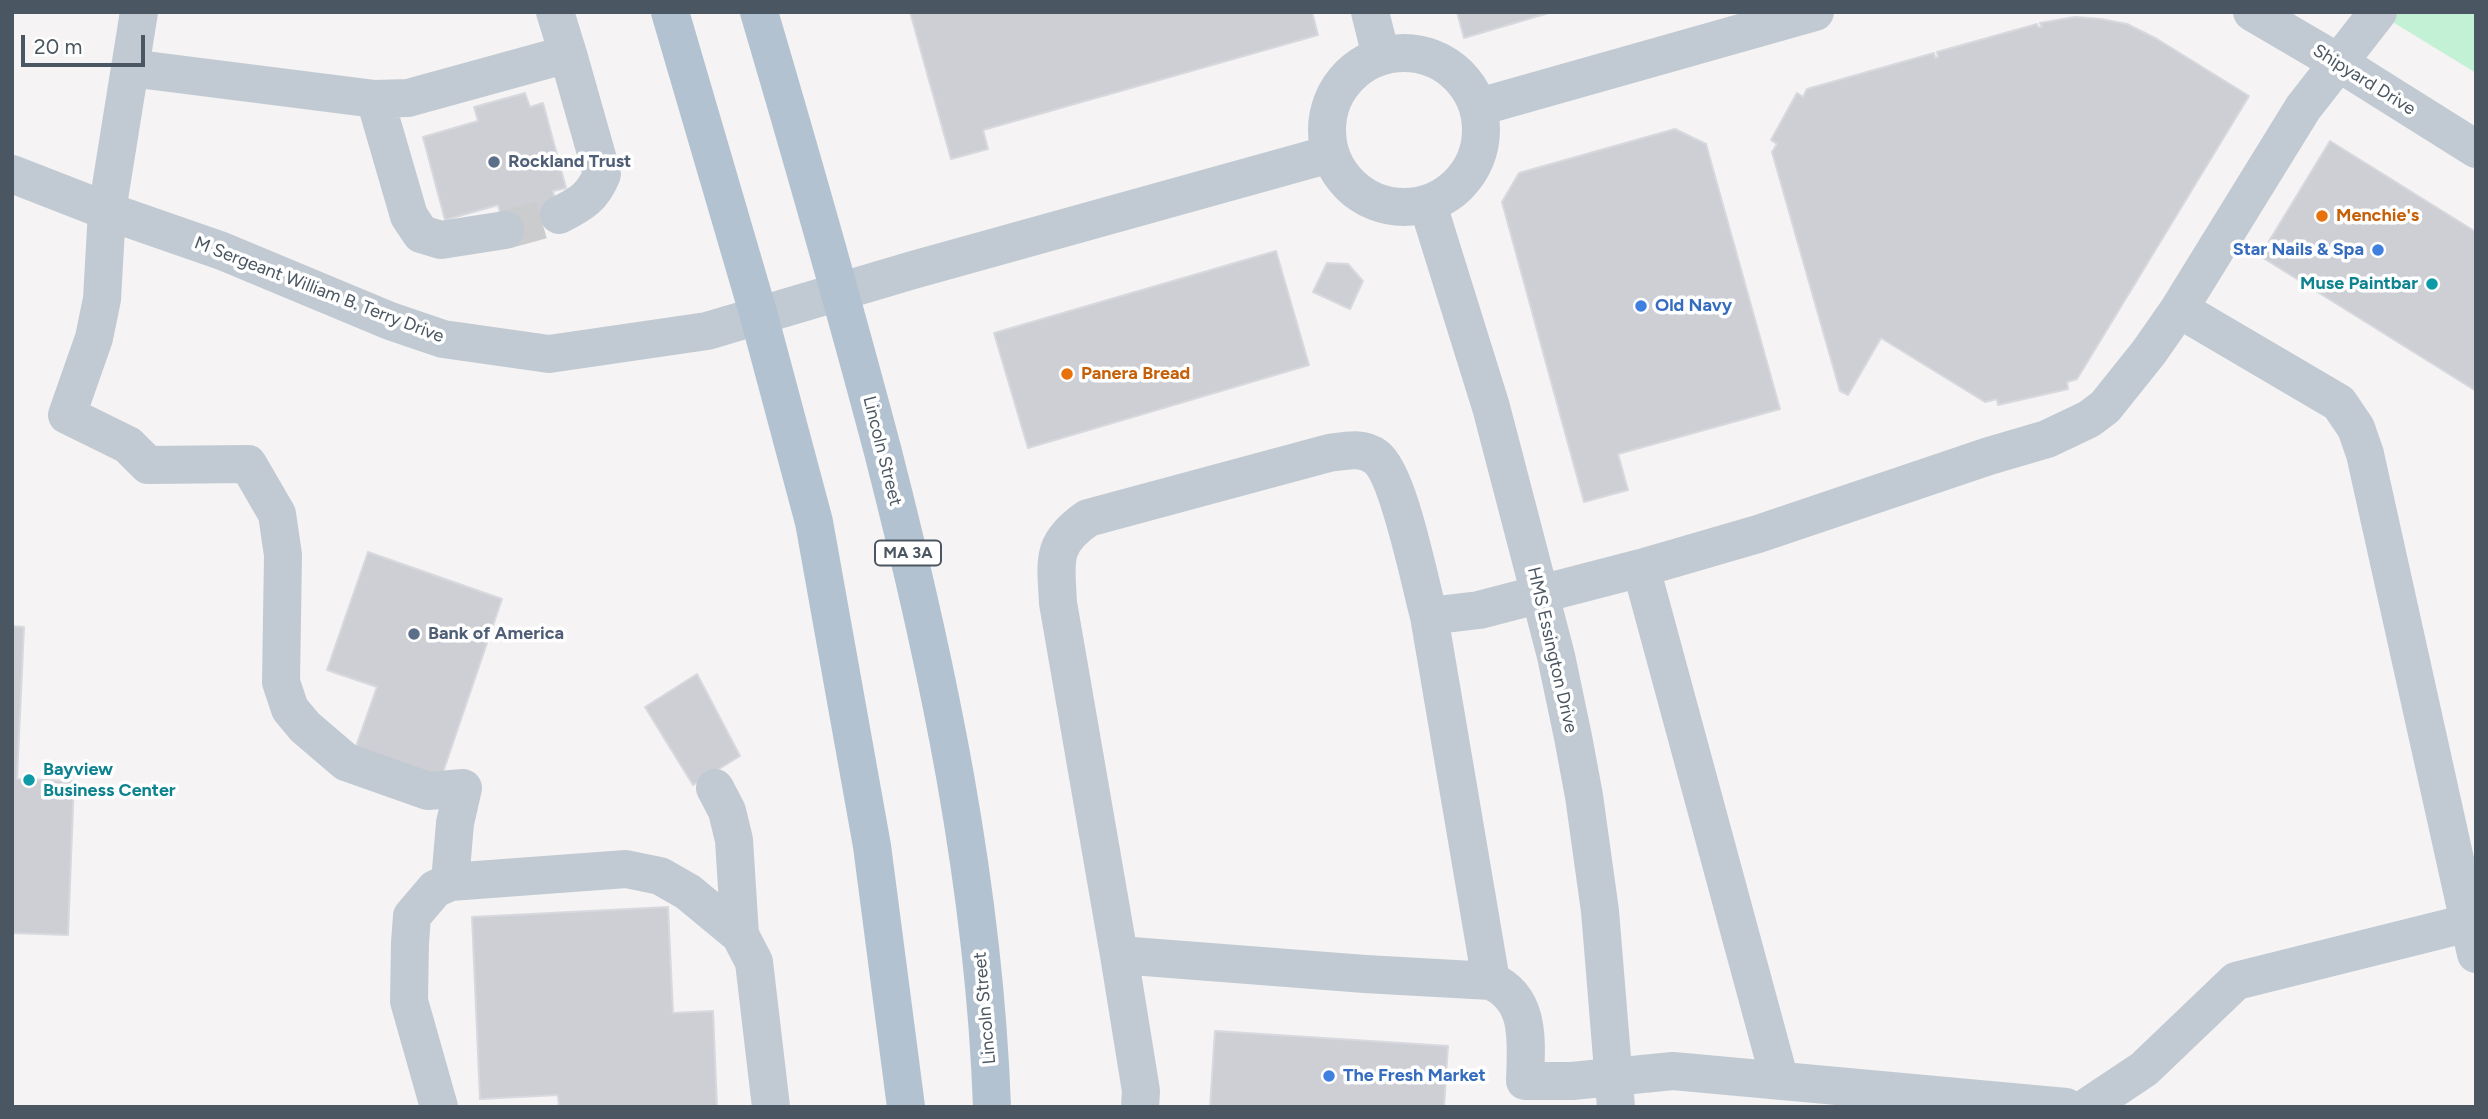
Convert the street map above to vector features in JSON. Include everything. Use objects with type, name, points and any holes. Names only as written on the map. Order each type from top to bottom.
[{"type":"main road","points":[[670,12],[759,316],[814,522],[872,846],[906,1107]]},
{"type":"main road","name":"Lincoln Street","points":[[760,12],[840,291],[933,657],[961,802],[981,952],[992,1107]]},
{"type":"street","points":[[139,12],[107,211],[102,299],[94,338],[67,415],[128,444],[148,465],[248,464],[276,514],[283,555],[281,682],[290,709],[305,727],[346,762],[428,792],[463,788],[455,824],[450,882]]},
{"type":"street","points":[[555,12],[601,174],[596,189],[584,202],[559,215]]},
{"type":"street","points":[[1370,12],[1381,56]]},
{"type":"street","points":[[1479,107],[1815,12]]},
{"type":"street","name":"Shipyard Drive","points":[[2252,12],[2476,149]]},
{"type":"street","points":[[1429,616],[1479,610],[1758,534],[2072,429],[2105,407],[2149,352],[2179,309],[2303,108],[2378,12]]},
{"type":"street","points":[[1406,52],[1429,56],[1451,68],[1468,86],[1479,107],[1482,134],[1476,161],[1461,183],[1440,200],[1428,205],[1414,208],[1387,207],[1363,196],[1342,178],[1330,154],[1326,130],[1330,106],[1342,84],[1359,67],[1381,56],[1406,52]]},
{"type":"street","points":[[130,68],[375,99],[408,98],[568,54]]},
{"type":"street","points":[[375,99],[409,216],[421,234],[441,240],[505,230]]},
{"type":"street","name":"M Sergeant William B. Terry Drive","points":[[12,174],[222,251],[390,321],[443,339],[549,355],[707,331],[840,291],[1330,154]]},
{"type":"street","name":"HMS Essington Drive","points":[[1428,205],[1492,407],[1559,670],[1584,796],[1600,911],[1615,1091]]},
{"type":"street","points":[[2087,1107],[2144,1069],[2236,981],[2472,939],[2365,454],[2356,428],[2339,403],[2179,309]]},
{"type":"street","points":[[1140,1107],[1141,1091],[1119,955],[1058,603],[1056,564],[1060,544],[1070,530],[1088,518],[1329,453],[1363,450],[1375,455],[1388,473],[1396,496],[1429,616],[1490,981]]},
{"type":"street","points":[[1641,568],[1780,1081]]},
{"type":"street","points":[[715,788],[727,811],[734,840],[740,935]]},
{"type":"street","points":[[439,1107],[409,1001],[412,916],[435,888],[450,882],[626,869],[660,876],[688,892],[740,935],[754,962],[771,1107]]},
{"type":"street","points":[[1119,955],[1365,975],[1490,981],[1509,992],[1521,1012],[1526,1042],[1524,1094],[1572,1081],[1615,1091],[1673,1071],[2066,1107]]},
{"type":"green space","points":[[2386,12],[2476,12],[2476,73],[2383,16]]},
{"type":"building","points":[[910,12],[1312,12],[1318,35],[983,130],[988,149],[951,159]]},
{"type":"building","points":[[1457,12],[1552,12],[1464,38]]},
{"type":"building","points":[[2075,17],[2127,24],[2157,39],[2249,96],[2077,379],[2067,382],[2068,389],[1998,405],[1997,399],[1985,402],[1881,338],[1848,395],[1840,391],[1772,152],[1777,144],[1771,140],[1797,93],[1803,97],[1807,89],[1934,53],[1935,58],[1938,57],[1937,52],[2037,24],[2042,27],[2040,23]]},
{"type":"building","name":"Rockland Trust","points":[[525,93],[530,107],[543,103],[566,188],[553,191],[559,215],[505,230],[498,205],[445,220],[423,137],[478,121],[474,107]]},
{"type":"building","name":"Old Navy","points":[[1675,129],[1706,144],[1780,409],[1618,454],[1628,490],[1584,502],[1502,202],[1519,173]]},
{"type":"building","points":[[2330,141],[2476,232],[2476,391],[2260,256]]},
{"type":"building","points":[[1276,251],[1309,365],[1028,448],[994,333]]},
{"type":"building","points":[[1327,263],[1348,264],[1363,281],[1350,309],[1313,292]]},
{"type":"building","name":"Bank of America","points":[[368,552],[502,599],[440,781],[354,752],[377,687],[327,670]]},
{"type":"building","name":"Bayview Business Center","points":[[12,626],[24,627],[17,779],[74,781],[68,935],[12,933]]},
{"type":"building","points":[[697,674],[740,756],[693,785],[645,707]]},
{"type":"building","points":[[668,907],[673,1013],[713,1011],[717,1107],[559,1107],[558,1095],[480,1099],[472,917]]},
{"type":"building","name":"The Fresh Market","points":[[1215,1031],[1448,1046],[1444,1107],[1210,1107]]},
{"type":"tunnel","points":[[505,230],[559,215]]},
{"type":"place","name":"Rockland Trust","points":[[494,162]]},
{"type":"place","name":"Menchie's","points":[[2322,216]]},
{"type":"place","name":"Star Nails & Spa","points":[[2378,250]]},
{"type":"place","name":"Muse Paintbar","points":[[2432,284]]},
{"type":"place","name":"Old Navy","points":[[1641,306]]},
{"type":"place","name":"Panera Bread","points":[[1067,374]]},
{"type":"place","name":"Bank of America","points":[[414,634]]},
{"type":"place","name":"Bayview Business Center","points":[[29,780]]},
{"type":"place","name":"The Fresh Market","points":[[1329,1076]]}]
